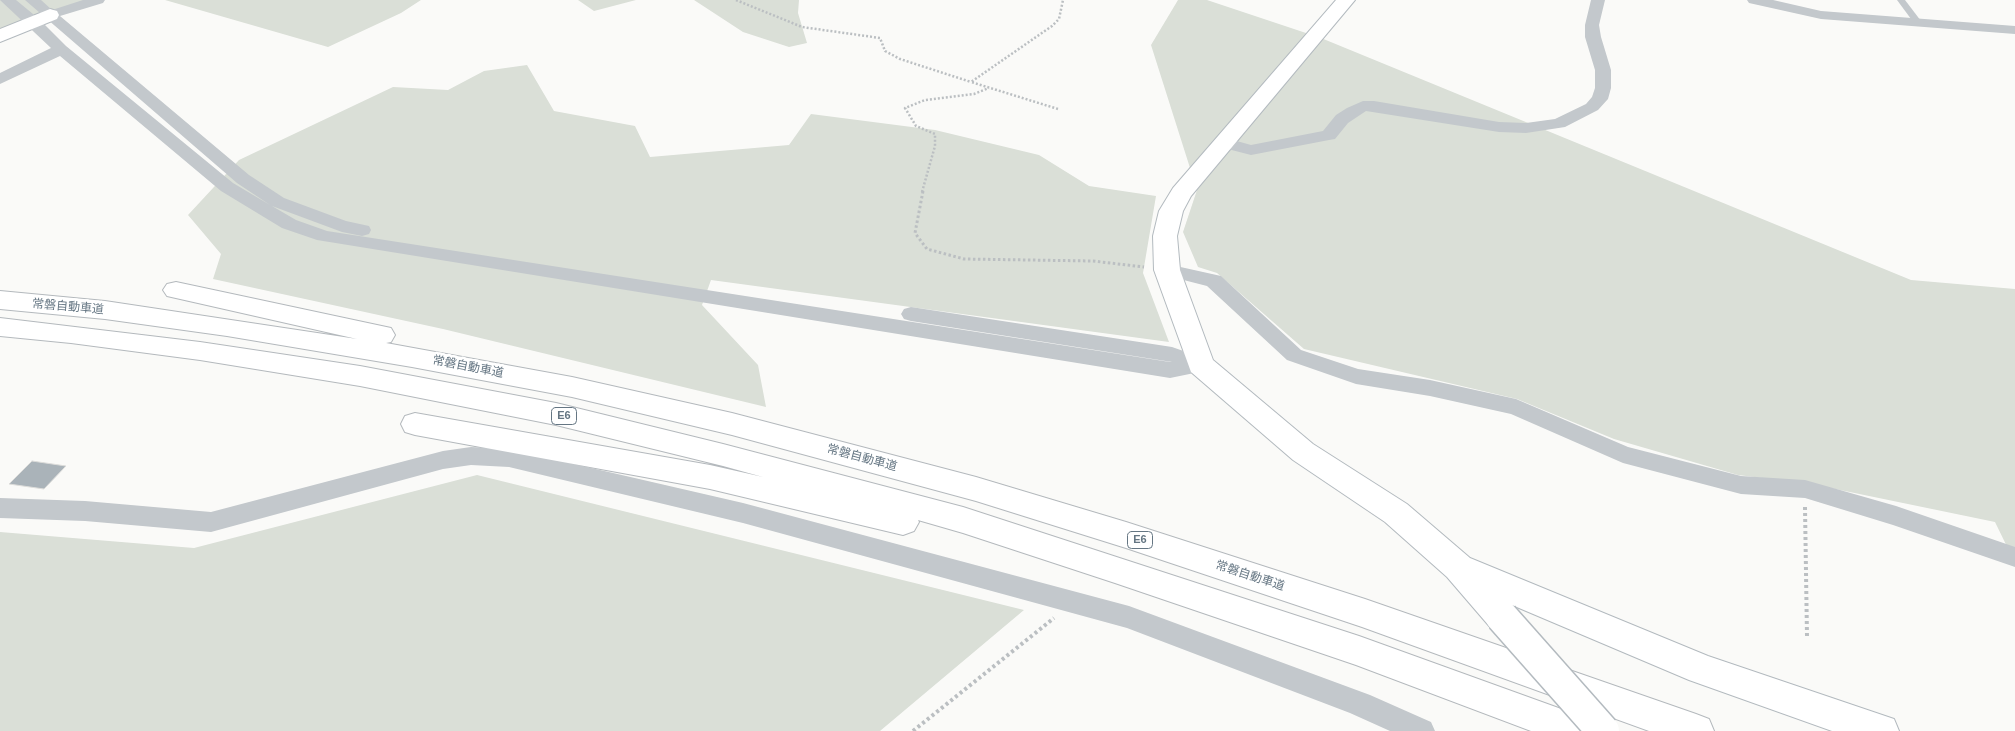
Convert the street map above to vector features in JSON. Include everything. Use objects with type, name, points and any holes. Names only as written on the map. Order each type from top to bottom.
[{"type":"main road","points":[[1346,0],[1182,193],[1171,211],[1165,236],[1167,270],[1201,365],[1303,452],[1396,513],[1458,567],[1603,731]]},
{"type":"main road","points":[[0,36],[42,19]]},
{"type":"main road","points":[[176,290],[249,304],[422,344],[572,387]]},
{"type":"main road","name":"常磐自動車道","points":[[0,300],[105,310],[227,327],[412,357],[572,387],[732,424],[976,489],[1070,518],[1365,613],[1696,731]]},
{"type":"main road","name":"E6","points":[[0,327],[91,336],[351,374],[556,414],[723,455],[963,520],[1115,568],[1358,651],[1576,731]]},
{"type":"main road","points":[[415,424],[710,477],[1115,568]]},
{"type":"main road","points":[[1458,567],[1701,669],[1880,731]]},
{"type":"street","points":[[7,0],[42,19],[243,179],[278,202],[342,226],[1172,354],[1201,365]]},
{"type":"street","points":[[32,0],[61,49],[227,187],[289,224],[324,236],[1170,370],[1201,365]]},
{"type":"street","points":[[42,19],[98,0]]},
{"type":"street","points":[[1226,143],[1251,150],[1329,135],[1342,119],[1363,106],[1401,109],[1498,127],[1535,127],[1560,124],[1592,107],[1600,99],[1603,88],[1603,70],[1593,37],[1592,25],[1598,0]]},
{"type":"street","points":[[1754,0],[1821,15],[2015,30]]},
{"type":"street","points":[[0,79],[61,49]]},
{"type":"street","points":[[1167,270],[1214,281],[1294,355],[1356,376],[1430,388],[1516,406],[1623,454],[1740,485],[1805,489],[1896,516],[2015,557]]},
{"type":"street","points":[[0,508],[84,511],[211,522],[443,460],[472,456],[509,458],[743,513],[1129,617],[1360,704],[1421,731]]},
{"type":"lane","points":[[1901,0],[1917,22]]},
{"type":"path","points":[[736,0],[802,27],[880,38],[885,51],[900,59],[1058,109]]},
{"type":"path","points":[[971,82],[1052,26],[1059,19],[1063,0]]},
{"type":"path","points":[[989,88],[974,94],[925,100],[905,108],[916,126],[935,134],[936,146],[925,178],[914,233],[927,249],[964,259],[1093,261],[1167,270]]},
{"type":"path","points":[[1805,489],[1807,637]]},
{"type":"path","points":[[913,731],[1074,602]]},
{"type":"shaded area","points":[[0,0],[88,0],[0,32]]},
{"type":"shaded area","points":[[165,0],[421,0],[401,13],[328,47]]},
{"type":"shaded area","points":[[578,0],[636,0],[594,11]]},
{"type":"shaded area","points":[[694,0],[799,0],[798,13],[807,43],[789,47],[743,32]]},
{"type":"shaded area","points":[[1178,0],[1207,0],[1321,38],[1911,280],[2015,289],[2015,563],[1995,522],[1811,484],[1738,475],[1614,439],[1517,399],[1304,349],[1217,273],[1198,267],[1183,232],[1197,190],[1151,45]]},
{"type":"shaded area","points":[[527,65],[554,111],[635,126],[650,157],[789,145],[811,114],[935,130],[1039,155],[1089,186],[1156,196],[1143,273],[1169,342],[711,280],[702,305],[758,365],[766,407],[443,329],[213,279],[221,254],[188,215],[239,160],[393,87],[448,90],[484,71]]},
{"type":"shaded area","points":[[477,475],[1024,610],[880,731],[0,731],[0,532],[194,548]]},
{"type":"building","points":[[32,461],[66,466],[44,489],[9,484]]}]
